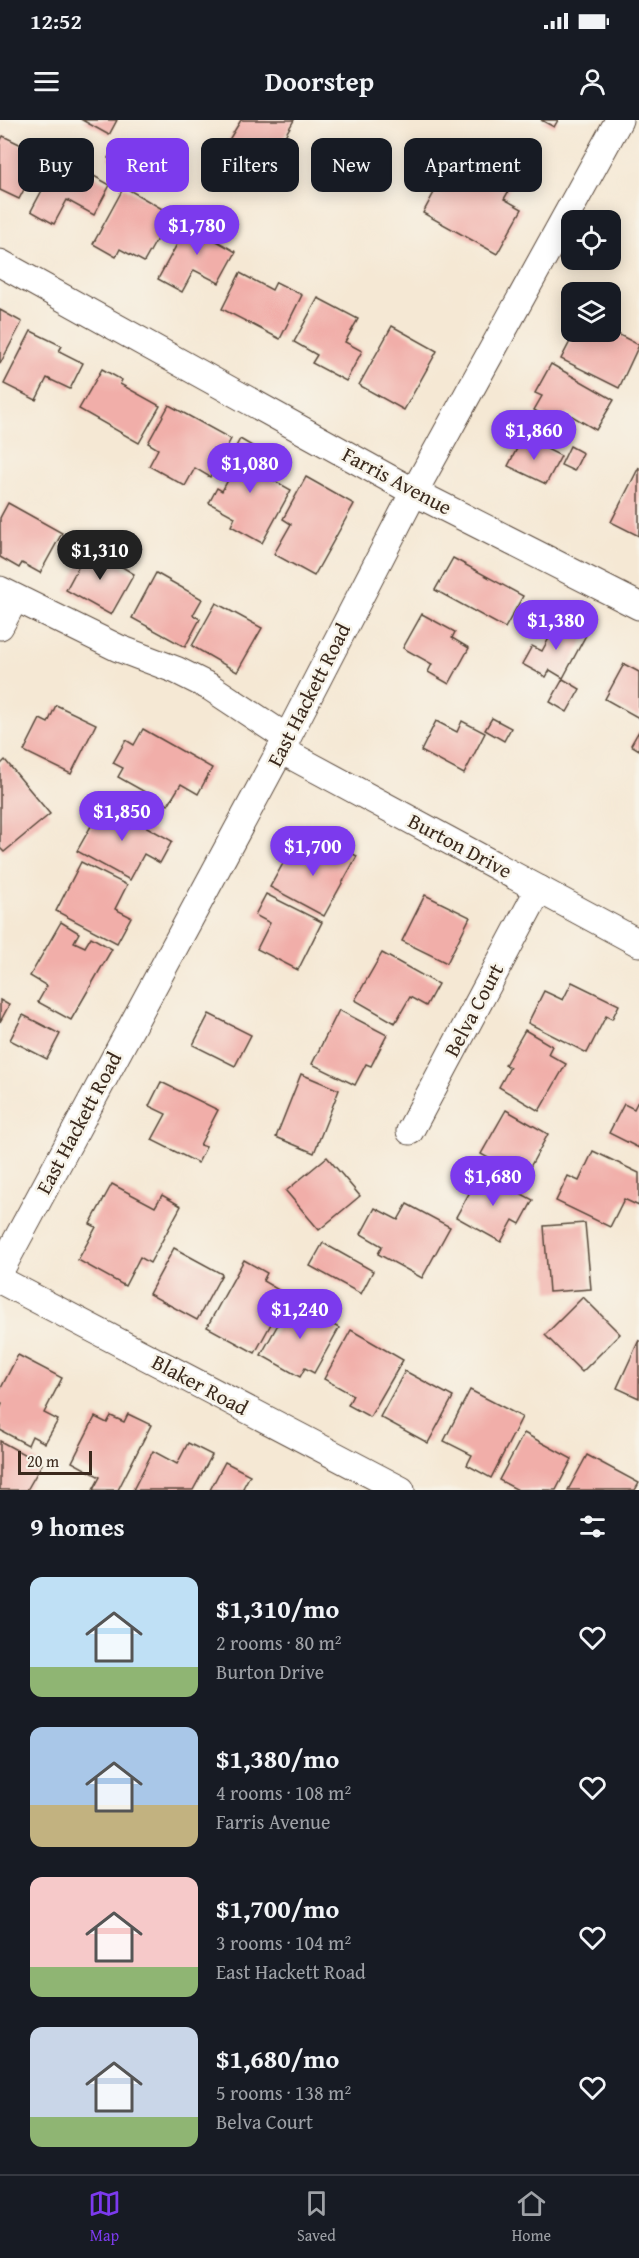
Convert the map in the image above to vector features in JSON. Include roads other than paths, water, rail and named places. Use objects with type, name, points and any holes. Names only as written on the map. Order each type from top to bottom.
[{"type":"street","name":"East Hackett Road","points":[[0,1271],[284,744],[414,492],[619,120]]},
{"type":"street","name":"Farris Avenue","points":[[0,264],[414,492],[639,606]]},
{"type":"street","name":"Burton Drive","points":[[8,594],[117,648],[176,670],[210,687],[284,744],[639,943]]},
{"type":"street","points":[[0,626],[8,594]]},
{"type":"street","name":"Belva Court","points":[[410,1131],[539,889]]},
{"type":"street","name":"Blaker Road","points":[[0,1280],[401,1490]]}]
